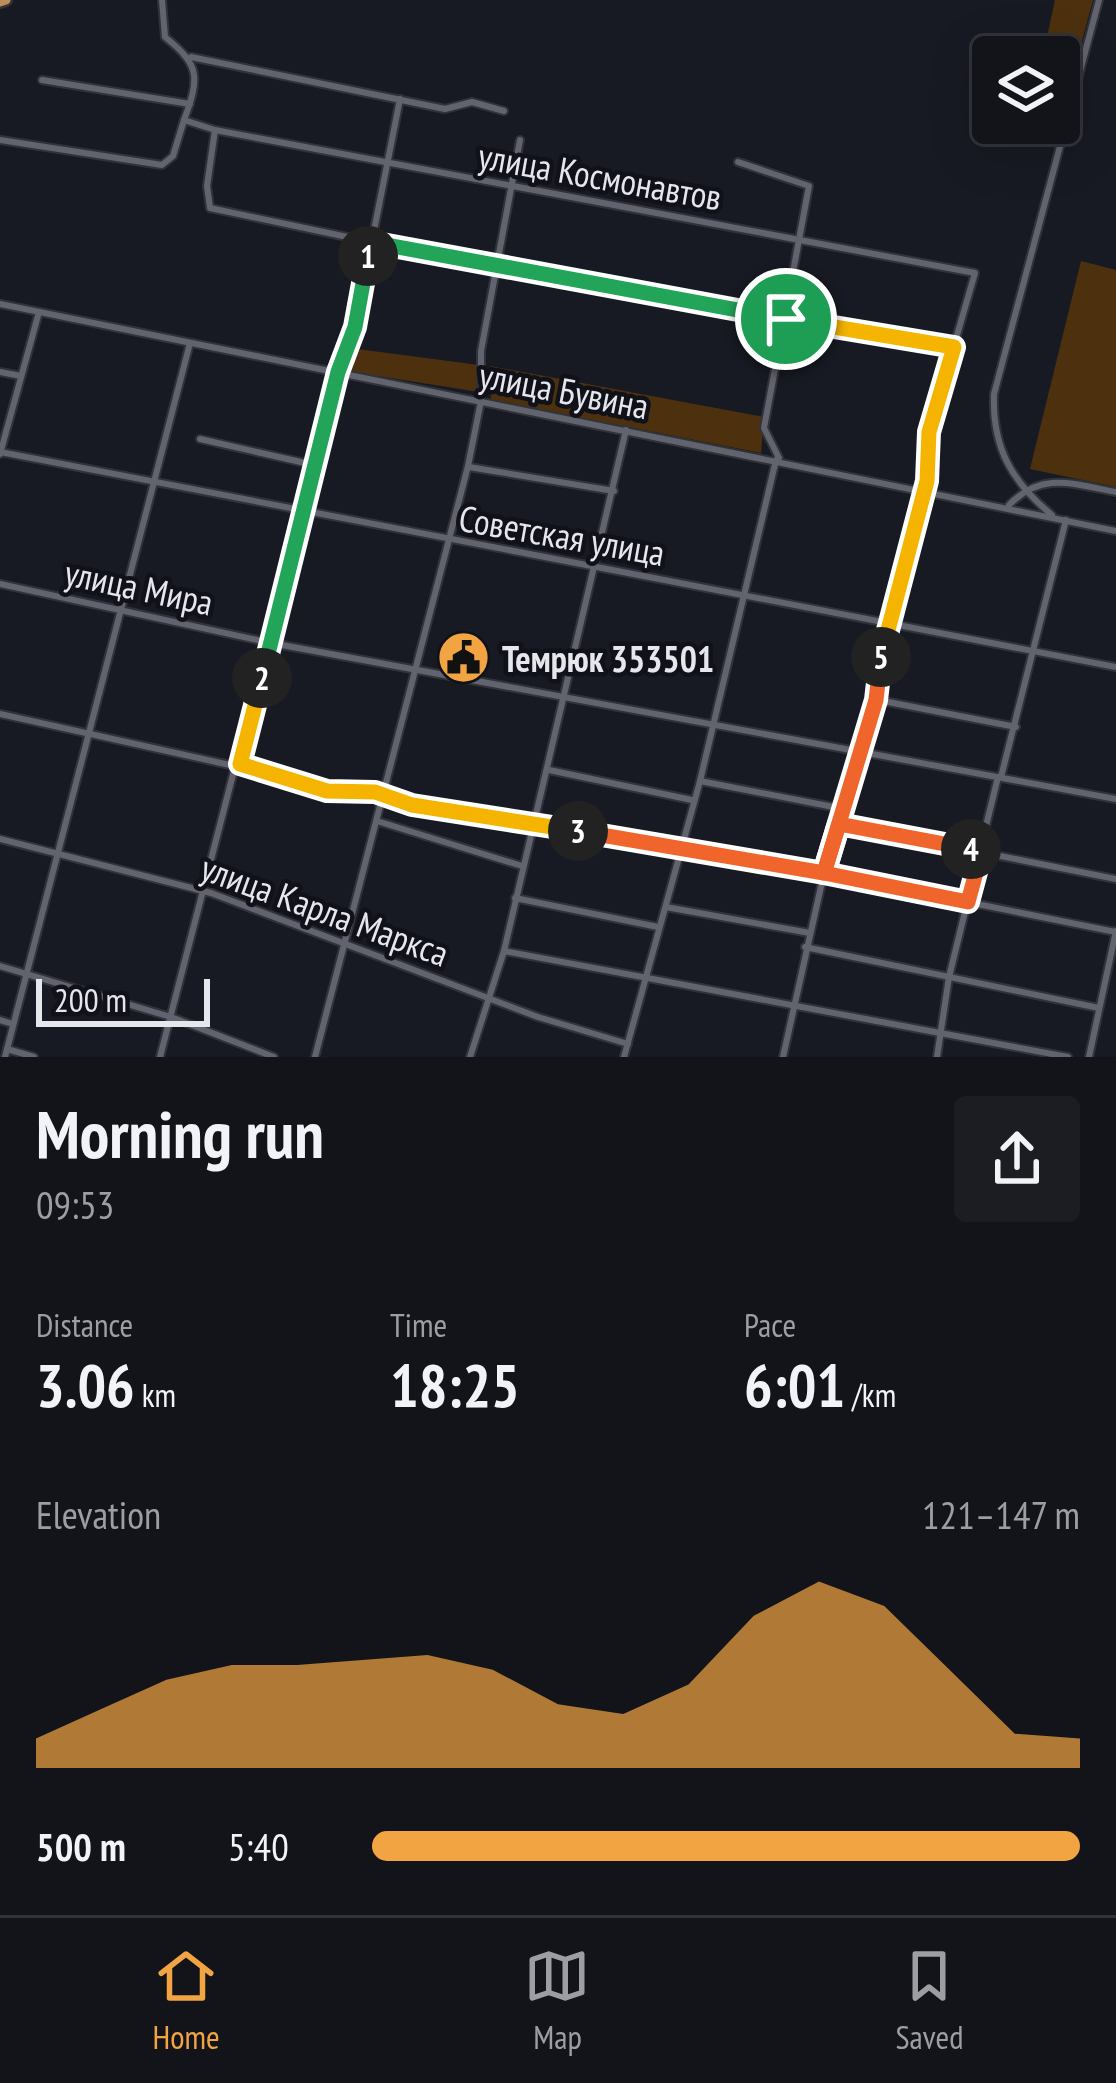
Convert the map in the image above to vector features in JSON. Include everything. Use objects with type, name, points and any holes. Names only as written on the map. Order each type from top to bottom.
[{"type":"street","points":[[162,0],[165,37],[191,57],[449,109],[472,102],[504,112]]},
{"type":"street","points":[[1055,518],[1023,489],[1001,455],[994,394],[1099,0]]},
{"type":"street","points":[[0,140],[162,165],[173,156],[190,104],[191,57]]},
{"type":"street","points":[[43,80],[190,104]]},
{"type":"street","points":[[160,1057],[338,372],[355,327],[400,100]]},
{"type":"street","name":"улица Космонавтов","points":[[184,120],[387,165],[975,273],[954,347]]},
{"type":"street","points":[[215,130],[207,186],[210,208],[371,242],[954,347],[929,432],[925,489],[876,700],[824,873],[783,1057]]},
{"type":"street","points":[[315,1057],[468,466],[481,401],[481,351],[520,140]]},
{"type":"street","points":[[624,1057],[700,781],[778,460],[764,428],[809,186],[738,162]]},
{"type":"street","name":"улица Бувина","points":[[0,304],[1116,531]]},
{"type":"street","points":[[0,453],[39,312]]},
{"type":"street","points":[[34,1057],[6,1053],[190,343]]},
{"type":"street","points":[[0,372],[21,376]]},
{"type":"street","points":[[470,1057],[504,951],[626,430]]},
{"type":"street","points":[[200,439],[314,465]]},
{"type":"street","name":"Советская улица","points":[[0,453],[1116,667]]},
{"type":"street","points":[[468,466],[614,491]]},
{"type":"street","points":[[1008,507],[1023,489],[1052,480],[1116,492]]},
{"type":"street","points":[[937,1057],[949,977],[1036,652],[1066,520]]},
{"type":"street","name":"улица Мира","points":[[0,584],[271,643],[1116,799]]},
{"type":"street","points":[[876,700],[1016,727]]},
{"type":"street","points":[[0,714],[239,765],[327,791],[384,794],[412,805],[824,873],[1116,932],[1089,1057]]},
{"type":"street","points":[[548,770],[692,800]]},
{"type":"street","points":[[700,781],[844,808]]},
{"type":"street","points":[[377,821],[522,866]]},
{"type":"street","points":[[839,824],[1116,880]]},
{"type":"street","name":"улица Карла Маркса","points":[[0,839],[203,891],[487,998],[628,1044]]},
{"type":"street","points":[[514,898],[658,927]]},
{"type":"street","points":[[666,907],[810,933]]},
{"type":"street","points":[[806,947],[1100,1008]]},
{"type":"street","name":"улица Карла Маркса","points":[[504,951],[1068,1057]]},
{"type":"street","points":[[0,966],[170,1017],[274,1057]]},
{"type":"street","points":[[0,1020],[13,1024]]},
{"type":"shaded area","points":[[1055,0],[1093,0],[1080,48],[1080,36],[1051,36]]},
{"type":"shaded area","points":[[1081,261],[1116,270],[1116,487],[1030,469]]},
{"type":"shaded area","points":[[357,349],[479,365],[479,392],[353,372],[347,368]]},
{"type":"shaded area","points":[[490,366],[764,417],[761,453],[491,400]]},
{"type":"place","name":"Темрюк 353501","points":[[463,658]]},
{"type":"route","points":[[786,319],[371,242],[355,327],[338,372],[240,764],[327,791],[375,792],[412,805],[824,873],[835,851],[839,824],[982,850],[968,902],[824,873],[829,867],[835,851],[839,824],[863,730],[869,726],[876,700],[882,651],[927,481],[929,432],[954,347],[808,319],[786,319]]}]
